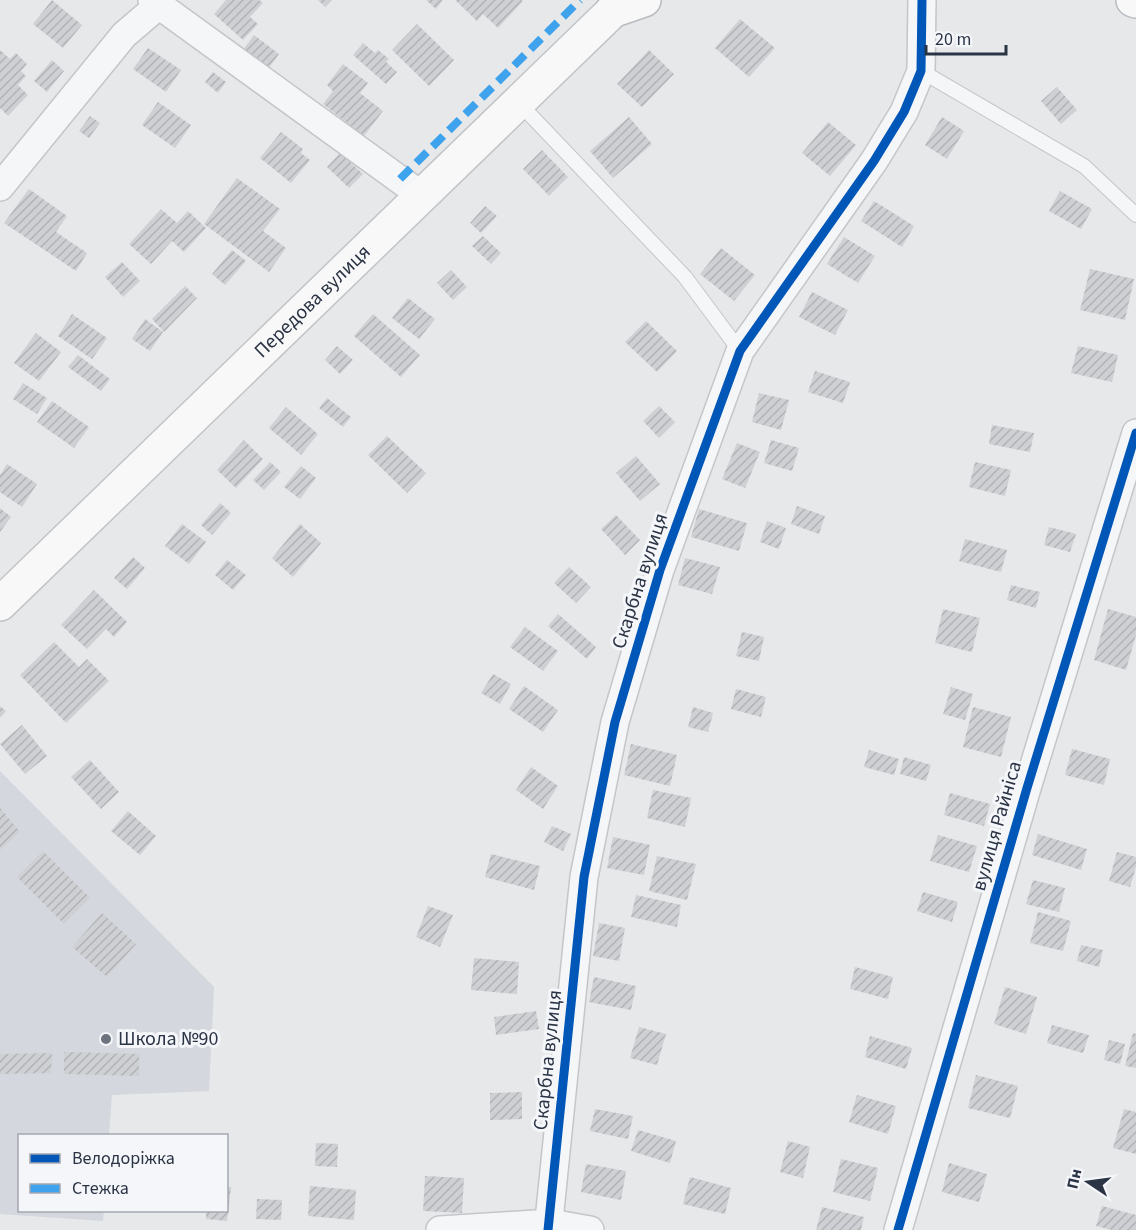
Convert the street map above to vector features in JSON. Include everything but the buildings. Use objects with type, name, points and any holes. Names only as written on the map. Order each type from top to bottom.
[{"type":"main road","points":[[618,5],[644,0]]},
{"type":"main road","name":"Передова вулиця","points":[[0,604],[618,5]]},
{"type":"street","name":"Скарбна вулиця","points":[[549,1226],[584,877],[615,722],[660,570],[740,351],[874,161],[904,112],[921,71],[922,0]]},
{"type":"street","points":[[0,187],[124,35],[170,6],[421,195]]},
{"type":"street","name":"вулиця Райніса","points":[[898,1230],[1027,788],[1136,433]]},
{"type":"street","points":[[440,1230],[549,1226],[590,1230]]},
{"type":"lane","points":[[921,71],[1084,166],[1136,215]]},
{"type":"lane","points":[[518,102],[685,277],[740,351]]},
{"type":"shaded area","name":"Школа №90","points":[[0,771],[214,987],[209,1091],[112,1095],[109,1134],[18,1134],[18,1212],[104,1212],[103,1221],[0,1214]]},
{"type":"marked path","points":[[400,179],[580,0]]},
{"type":"cycle path","points":[[548,1230],[584,877],[615,722],[660,570],[740,351],[874,161],[904,112],[921,71],[922,0]]},
{"type":"cycle path","points":[[898,1230],[1027,788],[1136,433]]},
{"type":"place","name":"Школа №90","points":[[106,1039]]}]
